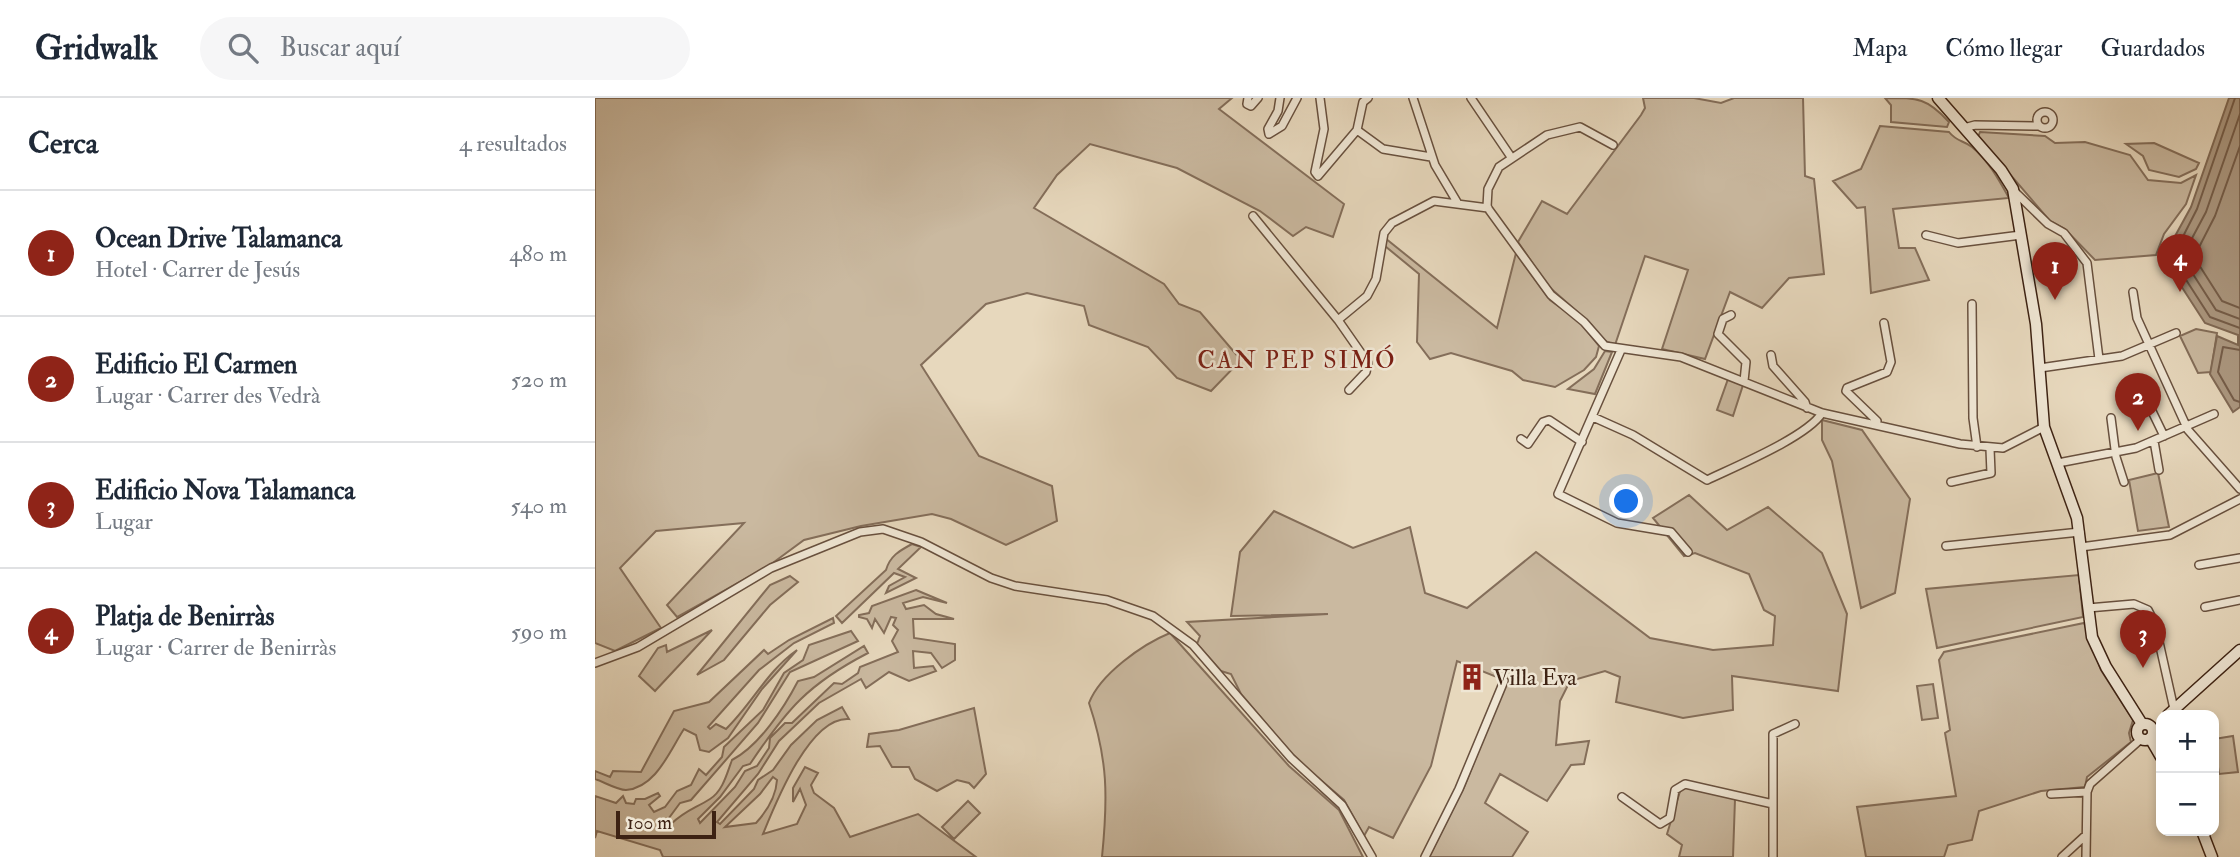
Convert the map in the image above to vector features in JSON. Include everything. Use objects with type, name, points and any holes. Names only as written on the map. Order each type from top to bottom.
[{"type":"street","points":[[1248,98],[1247,104],[1251,106],[1258,98]]},
{"type":"street","points":[[1280,98],[1278,111],[1268,129],[1269,134],[1282,126],[1297,98]]},
{"type":"street","points":[[1320,98],[1324,129],[1315,175],[1324,170],[1357,130],[1363,102],[1368,98]]},
{"type":"street","points":[[1413,98],[1431,157],[1457,202]]},
{"type":"street","points":[[1471,98],[1511,157]]},
{"type":"street","points":[[1938,98],[2007,178],[2013,190],[2040,368],[2044,427],[2080,532],[2088,608],[2097,651],[2149,730],[2102,770],[2087,792],[2086,857]]},
{"type":"street","points":[[1964,128],[1975,125],[2039,126]]},
{"type":"street","points":[[1613,145],[1574,127],[1547,135],[1511,157],[1491,178],[1488,208],[1552,295],[1584,322],[1605,346],[1681,357],[1822,413],[1977,447],[1990,449],[2011,446],[2044,427]]},
{"type":"street","points":[[1357,130],[1383,149],[1431,157]]},
{"type":"street","points":[[2013,190],[2048,224],[2064,233],[2087,262],[2099,359]]},
{"type":"street","points":[[1338,320],[1367,296],[1376,279],[1384,233],[1392,223],[1434,201],[1488,208]]},
{"type":"street","points":[[1254,216],[1369,363],[1366,372],[1349,390]]},
{"type":"street","points":[[1926,234],[1958,243],[2021,235]]},
{"type":"street","points":[[2133,292],[2137,318],[2187,426],[2240,489]]},
{"type":"street","points":[[1972,304],[1973,418],[1977,447]]},
{"type":"street","points":[[1731,315],[1723,319],[1718,334],[1746,362],[1744,381]]},
{"type":"street","points":[[1876,424],[1877,421],[1846,391],[1847,388],[1887,372],[1891,362],[1884,323]]},
{"type":"street","points":[[2040,368],[2122,356],[2176,332]]},
{"type":"street","points":[[1621,350],[1558,494],[1625,525],[1671,532],[1688,552]]},
{"type":"street","points":[[1770,355],[1773,366],[1805,402],[1807,408]]},
{"type":"street","points":[[2149,405],[2164,436]]},
{"type":"street","points":[[1593,417],[1633,435],[1707,480],[1786,441],[1822,413]]},
{"type":"street","points":[[2058,463],[2115,453],[2154,441],[2214,414]]},
{"type":"street","points":[[2111,418],[2115,453],[2124,482]]},
{"type":"street","points":[[1521,439],[1528,444],[1543,422],[1549,420],[1582,442]]},
{"type":"street","points":[[2154,441],[2159,470]]},
{"type":"street","points":[[1951,482],[1991,472],[1990,449]]},
{"type":"street","points":[[2081,547],[2170,535],[2240,499]]},
{"type":"street","points":[[595,663],[638,647],[771,568],[860,531],[883,529],[921,542],[991,578],[1015,586],[1107,600],[1153,616],[1193,645],[1291,758],[1342,805],[1372,857]]},
{"type":"street","points":[[1946,547],[2080,532]]},
{"type":"street","points":[[2199,565],[2240,558]]},
{"type":"street","points":[[2205,607],[2240,600]]},
{"type":"street","points":[[2088,608],[2134,604],[2148,610],[2155,624],[2171,710]]},
{"type":"street","points":[[2173,710],[2240,650]]},
{"type":"street","points":[[1425,857],[1459,789],[1504,681]]},
{"type":"street","points":[[1773,857],[1773,734],[1795,724]]},
{"type":"street","points":[[1622,797],[1660,824],[1670,818],[1675,790],[1685,784],[1773,804]]},
{"type":"street","points":[[2051,794],[2087,792]]},
{"type":"street","points":[[2062,857],[2086,835]]},
{"type":"street","points":[[2204,836],[2212,857]]},
{"type":"shaded area","points":[[595,98],[1232,98],[1219,109],[1344,204],[1333,237],[1306,227],[1293,236],[1260,211],[1177,168],[1090,144],[1057,175],[1034,208],[1164,284],[1179,304],[1200,312],[1241,360],[1211,391],[1177,378],[1148,347],[1089,325],[1084,306],[1027,293],[986,304],[921,365],[979,456],[1052,486],[1057,521],[1006,545],[951,519],[932,514],[861,526],[804,540],[770,565],[677,617],[667,605],[744,523],[656,531],[620,568],[661,628],[615,651],[595,643]]},
{"type":"shaded area","points":[[1643,98],[1694,98],[1721,103],[1734,98],[1803,98],[1805,176],[1814,179],[1824,274],[1789,278],[1762,308],[1730,292],[1705,359],[1662,349],[1688,270],[1645,256],[1615,345],[1605,341],[1589,322],[1548,286],[1518,242],[1542,201],[1567,214],[1641,115],[1645,108]]},
{"type":"shaded area","points":[[1885,98],[1914,99],[1928,104],[1949,122],[1947,127],[1891,122],[1891,105]]},
{"type":"shaded area","points":[[1880,126],[1949,132],[1983,158],[2009,198],[1893,209],[1899,248],[1915,248],[1929,280],[1871,293],[1865,207],[1857,208],[1833,181],[1861,169]]},
{"type":"shaded area","points":[[1980,132],[2045,136],[2055,143],[2085,142],[2130,155],[2148,180],[2181,183],[2196,175],[2186,204],[2164,234],[2156,255],[2095,260],[2065,229],[2050,221],[1978,137]]},
{"type":"shaded area","points":[[2154,143],[2199,163],[2196,169],[2179,177],[2149,170],[2143,156],[2126,144]]},
{"type":"shaded area","points":[[1385,238],[1497,328],[1516,253],[1550,300],[1579,321],[1599,346],[1596,357],[1584,370],[1555,387],[1523,380],[1512,371],[1451,353],[1430,359],[1417,342],[1419,274],[1385,246]]},
{"type":"shaded area","points":[[2196,329],[2217,333],[2211,372],[2198,373],[2180,336]]},
{"type":"shaded area","points":[[1605,351],[1612,352],[1595,394],[1568,389],[1594,369]]},
{"type":"shaded area","points":[[1728,379],[1743,385],[1733,416],[1717,410]]},
{"type":"shaded area","points":[[1822,420],[1862,430],[1910,499],[1895,593],[1861,608],[1832,461],[1822,440]]},
{"type":"shaded area","points":[[2158,473],[2169,527],[2138,531],[2129,480]]},
{"type":"shaded area","points":[[1689,495],[1727,530],[1768,507],[1822,553],[1847,614],[1838,691],[1732,676],[1733,710],[1683,718],[1616,702],[1620,677],[1605,671],[1570,681],[1560,701],[1556,745],[1589,741],[1584,764],[1571,765],[1547,801],[1500,774],[1485,803],[1528,832],[1512,857],[1429,857],[1464,787],[1507,681],[1457,661],[1431,766],[1393,838],[1369,827],[1364,836],[1344,800],[1297,760],[1241,694],[1231,674],[1221,671],[1197,644],[1200,636],[1187,622],[1328,614],[1231,616],[1240,552],[1274,511],[1353,548],[1410,527],[1425,593],[1467,608],[1536,552],[1650,638],[1713,650],[1773,645],[1775,616],[1764,610],[1749,574],[1695,553],[1684,556],[1653,518]]},
{"type":"shaded area","points":[[912,544],[921,547],[898,569],[916,578],[886,593],[889,586],[905,577],[894,573],[842,623],[836,616],[886,570],[896,554]]},
{"type":"shaded area","points":[[2079,575],[2083,617],[1937,648],[1926,589]]},
{"type":"shaded area","points":[[790,576],[798,582],[770,605],[724,660],[697,675],[770,585]]},
{"type":"shaded area","points":[[916,590],[947,603],[923,597],[903,603],[906,609],[924,605],[936,614],[954,619],[913,619],[914,638],[955,644],[955,660],[942,668],[931,653],[913,651],[914,668],[933,666],[936,671],[909,681],[889,672],[866,688],[861,679],[819,703],[779,741],[758,774],[717,822],[720,824],[754,789],[758,780],[773,770],[791,745],[817,720],[842,707],[849,719],[835,722],[821,731],[808,746],[776,802],[763,834],[797,824],[806,805],[800,789],[793,802],[793,788],[805,767],[818,773],[811,785],[814,793],[834,808],[850,837],[918,814],[976,857],[663,857],[660,850],[597,831],[595,838],[595,796],[616,803],[623,796],[626,803],[634,804],[636,799],[645,799],[658,793],[660,796],[649,805],[654,812],[665,807],[677,791],[691,785],[699,769],[706,775],[722,757],[724,747],[763,710],[784,673],[803,660],[809,645],[851,631],[858,641],[790,672],[758,723],[691,800],[680,803],[666,822],[671,824],[714,796],[724,781],[732,760],[761,736],[786,703],[798,681],[814,677],[864,646],[868,653],[829,676],[800,699],[776,728],[750,764],[743,766],[720,797],[698,819],[700,823],[735,787],[745,771],[757,766],[769,748],[770,738],[785,723],[792,723],[834,683],[842,684],[858,673],[860,667],[898,652],[892,641],[898,630],[893,625],[896,618],[891,617],[884,633],[875,619],[872,628],[867,619],[859,617],[869,613],[872,606]],"holes":[[[773,777],[777,780],[770,803],[756,823],[725,827],[760,794]]]},
{"type":"shaded area","points":[[833,618],[834,623],[794,643],[759,670],[708,727],[710,729],[716,724],[726,729],[768,678],[797,650],[762,689],[728,738],[709,752],[700,750],[696,735],[684,729],[661,767],[646,783],[626,790],[595,779],[595,771],[610,777],[613,771],[641,772],[674,711],[709,702],[764,650],[768,654]]},
{"type":"shaded area","points":[[2084,623],[2101,670],[2133,720],[2129,733],[2131,742],[2087,777],[2085,787],[2041,791],[1979,811],[1972,840],[1948,845],[1944,857],[1866,857],[1857,807],[1956,796],[1945,733],[1950,730],[1939,660],[1944,652]]},
{"type":"shaded area","points":[[712,630],[655,691],[639,676],[658,648],[666,645],[667,652]]},
{"type":"shaded area","points":[[1170,633],[1289,766],[1339,810],[1363,857],[1102,857],[1105,779],[1100,743],[1089,703],[1102,681],[1123,661],[1147,644]]},
{"type":"shaded area","points":[[1933,684],[1938,718],[1922,720],[1917,686]]},
{"type":"shaded area","points":[[974,708],[986,774],[974,788],[969,783],[957,780],[937,791],[915,779],[909,767],[892,767],[880,746],[867,747],[869,734],[899,730]]},
{"type":"shaded area","points":[[2233,736],[2238,772],[2219,774],[2219,738]]},
{"type":"shaded area","points":[[1685,786],[1735,799],[1733,857],[1679,857],[1682,845],[1667,834],[1681,788]]},
{"type":"shaded area","points":[[968,801],[980,813],[954,839],[942,827]]},
{"type":"water","points":[[2229,98],[2240,98],[2240,407],[2233,412],[2210,374],[2217,336],[2238,345],[2238,335],[2205,323],[2163,258],[2191,207]]},
{"type":"place","name":"Platja de Benirràs","points":[[2180,292]]},
{"type":"place","name":"Ocean Drive Talamanca","points":[[2055,300]]},
{"type":"place","name":"Edificio El Carmen","points":[[2138,431]]},
{"type":"place","name":"Edificio Nova Talamanca","points":[[2143,668]]},
{"type":"place","name":"Villa Eva","points":[[1472,677]]},
{"type":"district","name":"CAN PEP SIMÓ","points":[[1297,360]]}]
